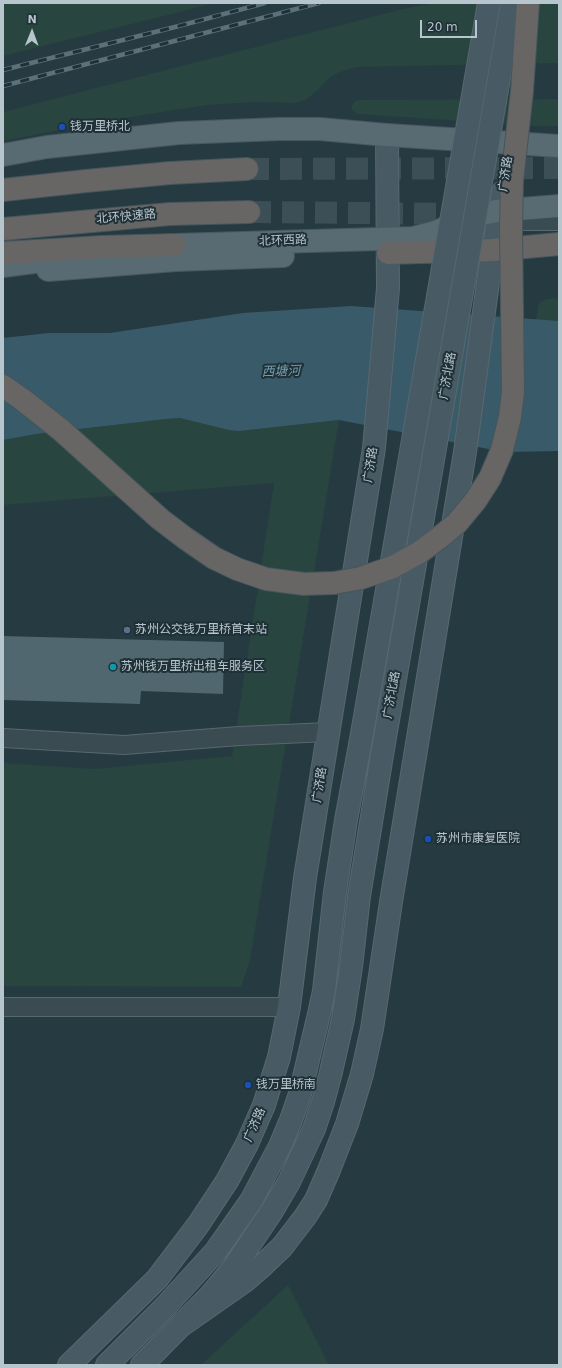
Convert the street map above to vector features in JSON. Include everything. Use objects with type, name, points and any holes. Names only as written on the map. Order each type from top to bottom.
[{"type":"highway","points":[[3,386],[61,430],[160,519],[197,547],[230,566],[266,579],[288,583],[334,583],[382,572],[401,564],[430,545],[452,527],[468,511],[490,478],[500,457],[506,438],[512,405],[512,181],[522,91],[528,3]]},
{"type":"highway","points":[[522,91],[537,3]]},
{"type":"highway","points":[[3,190],[162,174],[247,169]]},
{"type":"highway","name":"北环快速路","points":[[3,229],[170,214],[249,212]]},
{"type":"highway","points":[[388,246],[493,250],[559,244]]},
{"type":"highway","points":[[3,253],[102,247],[174,245]]},
{"type":"main road","name":"广济北路","points":[[107,1365],[192,1279],[216,1251],[251,1201],[280,1146],[291,1120],[305,1076],[324,991],[335,892],[346,820],[489,3]]},
{"type":"main road","name":"广济北路","points":[[383,749],[512,3]]},
{"type":"main road","points":[[3,155],[47,148],[179,133],[229,130],[320,129],[387,135],[559,146]]},
{"type":"main road","name":"广济路","points":[[69,1365],[157,1279],[185,1244],[216,1198],[247,1144],[264,1105],[276,1070],[290,1007],[304,885],[374,448],[388,293],[387,135]]},
{"type":"main road","name":"广济路","points":[[182,1325],[245,1281],[273,1256],[308,1213],[316,1200],[347,1124],[362,1074],[372,1029],[392,895],[465,452],[493,250],[511,143]]},
{"type":"main road","name":"北环西路","points":[[3,266],[174,245],[313,240],[388,246],[412,238],[425,236],[472,216],[499,216],[559,206]]},
{"type":"main road","points":[[3,277],[47,270],[388,246]]},
{"type":"main road","name":"广济路","points":[[142,1365],[210,1296],[235,1266],[258,1234],[289,1182],[316,1122],[330,1076],[343,1019],[351,967],[359,896],[383,749]]},
{"type":"street","points":[[499,216],[559,221]]},
{"type":"street","points":[[3,738],[124,745],[239,736],[329,732]]},
{"type":"street","points":[[3,1007],[290,1007]]},
{"type":"green space","points":[[3,3],[214,3],[3,56]]},
{"type":"green space","points":[[433,3],[559,3],[559,63],[356,67],[330,77],[317,91],[305,100],[295,103],[254,102],[207,105],[117,119],[3,141],[3,112],[403,9]]},
{"type":"green space","points":[[559,99],[559,126],[538,126],[357,114],[352,110],[352,105],[355,101],[360,100]]},
{"type":"green space","points":[[559,298],[559,321],[536,320],[539,303],[546,299]]},
{"type":"green space","points":[[179,418],[239,431],[339,420],[250,960],[241,987],[3,986],[3,763],[95,769],[232,756],[274,483],[3,505],[3,440],[36,434]]},
{"type":"green space","points":[[288,1285],[329,1365],[201,1365]]},
{"type":"water","name":"西塘河","points":[[351,306],[559,321],[559,451],[504,452],[339,420],[239,431],[180,418],[36,434],[3,440],[3,338],[49,333],[110,333],[243,313]]},
{"type":"building","name":"苏州钱万里桥出租车服务区","points":[[3,636],[224,642],[223,694],[141,691],[140,704],[3,700]]},
{"type":"tunnel","points":[[247,169],[559,168]]},
{"type":"tunnel","points":[[249,212],[472,214]]},
{"type":"railway","points":[[3,70],[265,3]]},
{"type":"railway","points":[[3,86],[319,3]]},
{"type":"place","name":"钱万里桥北","points":[[62,127]]},
{"type":"place","name":"苏州公交钱万里桥首末站","points":[[127,630]]},
{"type":"place","name":"苏州钱万里桥出租车服务区","points":[[113,667]]},
{"type":"place","name":"苏州市康复医院","points":[[428,839]]},
{"type":"place","name":"钱万里桥南","points":[[248,1085]]}]
